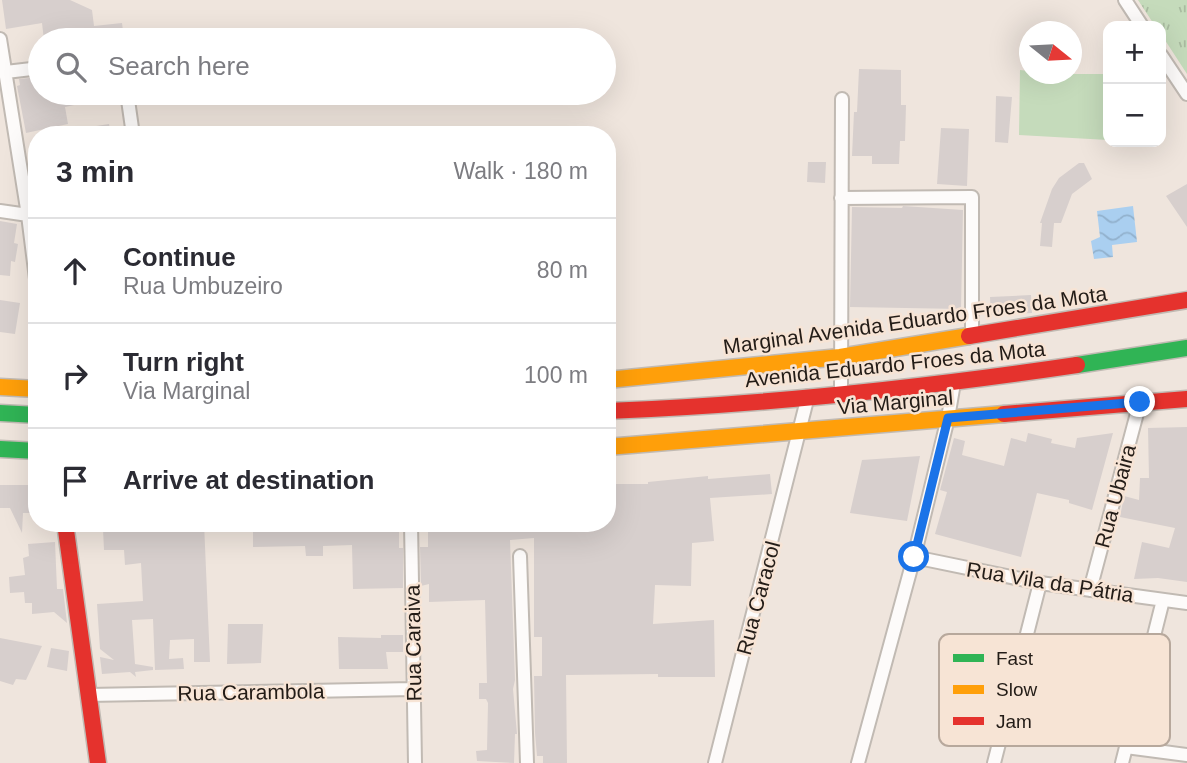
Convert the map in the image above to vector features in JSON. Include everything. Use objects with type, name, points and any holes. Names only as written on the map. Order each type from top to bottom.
[{"type":"main road","name":"Marginal Avenida Eduardo Froes da Mota","points":[[616,379],[840,357],[1187,300]]},
{"type":"main road","name":"Avenida Eduardo Froes da Mota","points":[[616,411],[692,408],[954,383],[1187,348]]},
{"type":"main road","points":[[0,387],[28,389]]},
{"type":"main road","name":"Via Marginal","points":[[616,446],[1187,399]]},
{"type":"main road","points":[[0,413],[28,415]]},
{"type":"main road","points":[[0,449],[28,451]]},
{"type":"main road","points":[[66,532],[98,763]]},
{"type":"street","points":[[1125,0],[1139,21]]},
{"type":"street","points":[[0,39],[28,215],[0,211]]},
{"type":"street","points":[[1166,62],[1187,94]]},
{"type":"street","points":[[3,64],[28,67]]},
{"type":"street","points":[[841,393],[842,99]]},
{"type":"street","points":[[129,105],[132,126]]},
{"type":"street","points":[[841,198],[972,197],[972,336]]},
{"type":"street","points":[[858,763],[914,557],[954,383]]},
{"type":"street","name":"Rua Caracol","points":[[715,763],[808,396]]},
{"type":"street","name":"Rua Ubaira","points":[[1090,590],[1140,402]]},
{"type":"street","name":"Rua Caraiva","points":[[411,532],[415,763]]},
{"type":"street","points":[[520,556],[527,763]]},
{"type":"street","name":"Rua Vila da Pátria","points":[[914,557],[1040,583],[1187,603]]},
{"type":"street","points":[[1027,634],[1040,583]]},
{"type":"street","points":[[1154,634],[1163,600]]},
{"type":"street","name":"Rua Carambola","points":[[88,695],[413,689]]},
{"type":"street","points":[[994,763],[998,746]]},
{"type":"street","points":[[1122,763],[1126,747],[1187,755]]},
{"type":"green space","points":[[1138,0],[1187,0],[1187,74],[1166,42],[1166,21],[1152,21]]},
{"type":"green space","points":[[1082,74],[1103,74],[1103,140],[1019,135],[1020,84],[1082,84]]},
{"type":"water","points":[[1133,206],[1137,242],[1112,245],[1113,257],[1094,259],[1091,241],[1100,237],[1097,211]]},
{"type":"building","points":[[2,0],[70,0],[92,10],[94,26],[122,23],[123,28],[43,28],[42,23],[6,29]]},
{"type":"building","points":[[859,69],[901,70],[901,105],[906,105],[905,141],[900,141],[899,164],[872,164],[872,156],[852,156]]},
{"type":"building","points":[[28,78],[28,105],[74,105],[65,107],[68,124],[28,126],[26,133],[17,86],[20,85],[19,79]]},
{"type":"building","points":[[996,96],[1012,97],[1008,143],[995,142]]},
{"type":"building","points":[[941,128],[969,129],[967,186],[937,184]]},
{"type":"building","points":[[808,162],[826,162],[825,183],[807,182]]},
{"type":"building","points":[[1079,163],[1084,163],[1092,179],[1072,194],[1061,223],[1054,223],[1052,247],[1040,246],[1040,223],[1052,189],[1059,178]]},
{"type":"building","points":[[1187,184],[1187,227],[1166,196]]},
{"type":"building","points":[[903,206],[963,210],[961,309],[850,307],[852,207]]},
{"type":"building","points":[[0,221],[17,224],[14,243],[18,244],[15,262],[11,261],[10,276],[0,275]]},
{"type":"building","points":[[1031,295],[1032,313],[991,315],[990,297]]},
{"type":"building","points":[[0,300],[20,303],[15,334],[0,332]]},
{"type":"building","points":[[1187,427],[1187,582],[1158,578],[1134,579],[1142,542],[1169,548],[1175,528],[1120,517],[1124,496],[1139,500],[1140,478],[1149,478],[1148,428]]},
{"type":"building","points":[[1028,433],[1052,439],[1051,443],[1075,448],[1077,438],[1113,433],[1092,510],[1069,503],[1069,500],[1037,493],[1021,557],[935,534],[947,492],[940,490],[954,438],[965,441],[962,455],[1004,466],[1011,438],[1026,442]]},
{"type":"building","points":[[920,456],[907,521],[850,513],[862,460]]},
{"type":"building","points":[[770,474],[772,494],[710,498],[714,541],[692,543],[691,586],[655,585],[653,624],[714,620],[715,677],[658,677],[658,674],[566,675],[567,763],[543,763],[543,756],[537,756],[534,676],[542,676],[542,637],[534,637],[534,538],[510,540],[515,680],[513,689],[517,734],[514,763],[477,761],[476,751],[487,750],[488,703],[486,699],[479,699],[479,683],[487,683],[485,600],[429,602],[429,584],[421,586],[420,547],[428,547],[428,532],[616,532],[616,484]]},
{"type":"building","points":[[0,485],[28,485],[28,513],[23,513],[22,533],[10,508],[0,508]]},
{"type":"building","points":[[103,532],[204,532],[210,662],[194,662],[194,639],[170,640],[169,659],[183,658],[184,669],[155,670],[153,619],[132,620],[135,664],[153,667],[153,670],[135,672],[136,677],[130,672],[102,674],[100,657],[114,660],[100,649],[97,604],[143,601],[141,563],[125,565],[124,550],[104,550]]},
{"type":"building","points":[[253,532],[399,532],[399,548],[403,548],[403,588],[353,589],[352,545],[323,546],[323,556],[306,556],[305,546],[253,547]]},
{"type":"building","points":[[55,542],[57,589],[63,589],[67,623],[54,612],[32,614],[32,603],[25,603],[24,592],[10,593],[9,577],[25,575],[23,558],[29,556],[28,544]]},
{"type":"building","points":[[228,624],[263,624],[261,663],[227,664]]},
{"type":"building","points":[[381,635],[403,635],[403,652],[386,652],[388,669],[339,669],[338,637],[381,638]]},
{"type":"building","points":[[0,638],[42,646],[26,680],[16,679],[13,685],[0,681]]},
{"type":"building","points":[[51,648],[69,651],[67,671],[47,667]]},
{"type":"traffic: fast","points":[[1077,365],[1187,348]]},
{"type":"traffic: fast","points":[[0,413],[28,415]]},
{"type":"traffic: fast","points":[[0,449],[28,451]]},
{"type":"traffic: slow","points":[[616,379],[840,357],[969,336]]},
{"type":"traffic: slow","points":[[0,387],[28,389]]},
{"type":"traffic: slow","points":[[616,446],[1004,414]]},
{"type":"traffic: jam","points":[[969,336],[1187,300]]},
{"type":"traffic: jam","points":[[616,411],[725,405],[842,394],[1077,365]]},
{"type":"traffic: jam","points":[[1004,414],[1187,399]]},
{"type":"traffic: jam","points":[[66,532],[98,763]]},
{"type":"route","points":[[914,557],[948,418],[1140,402]]}]
